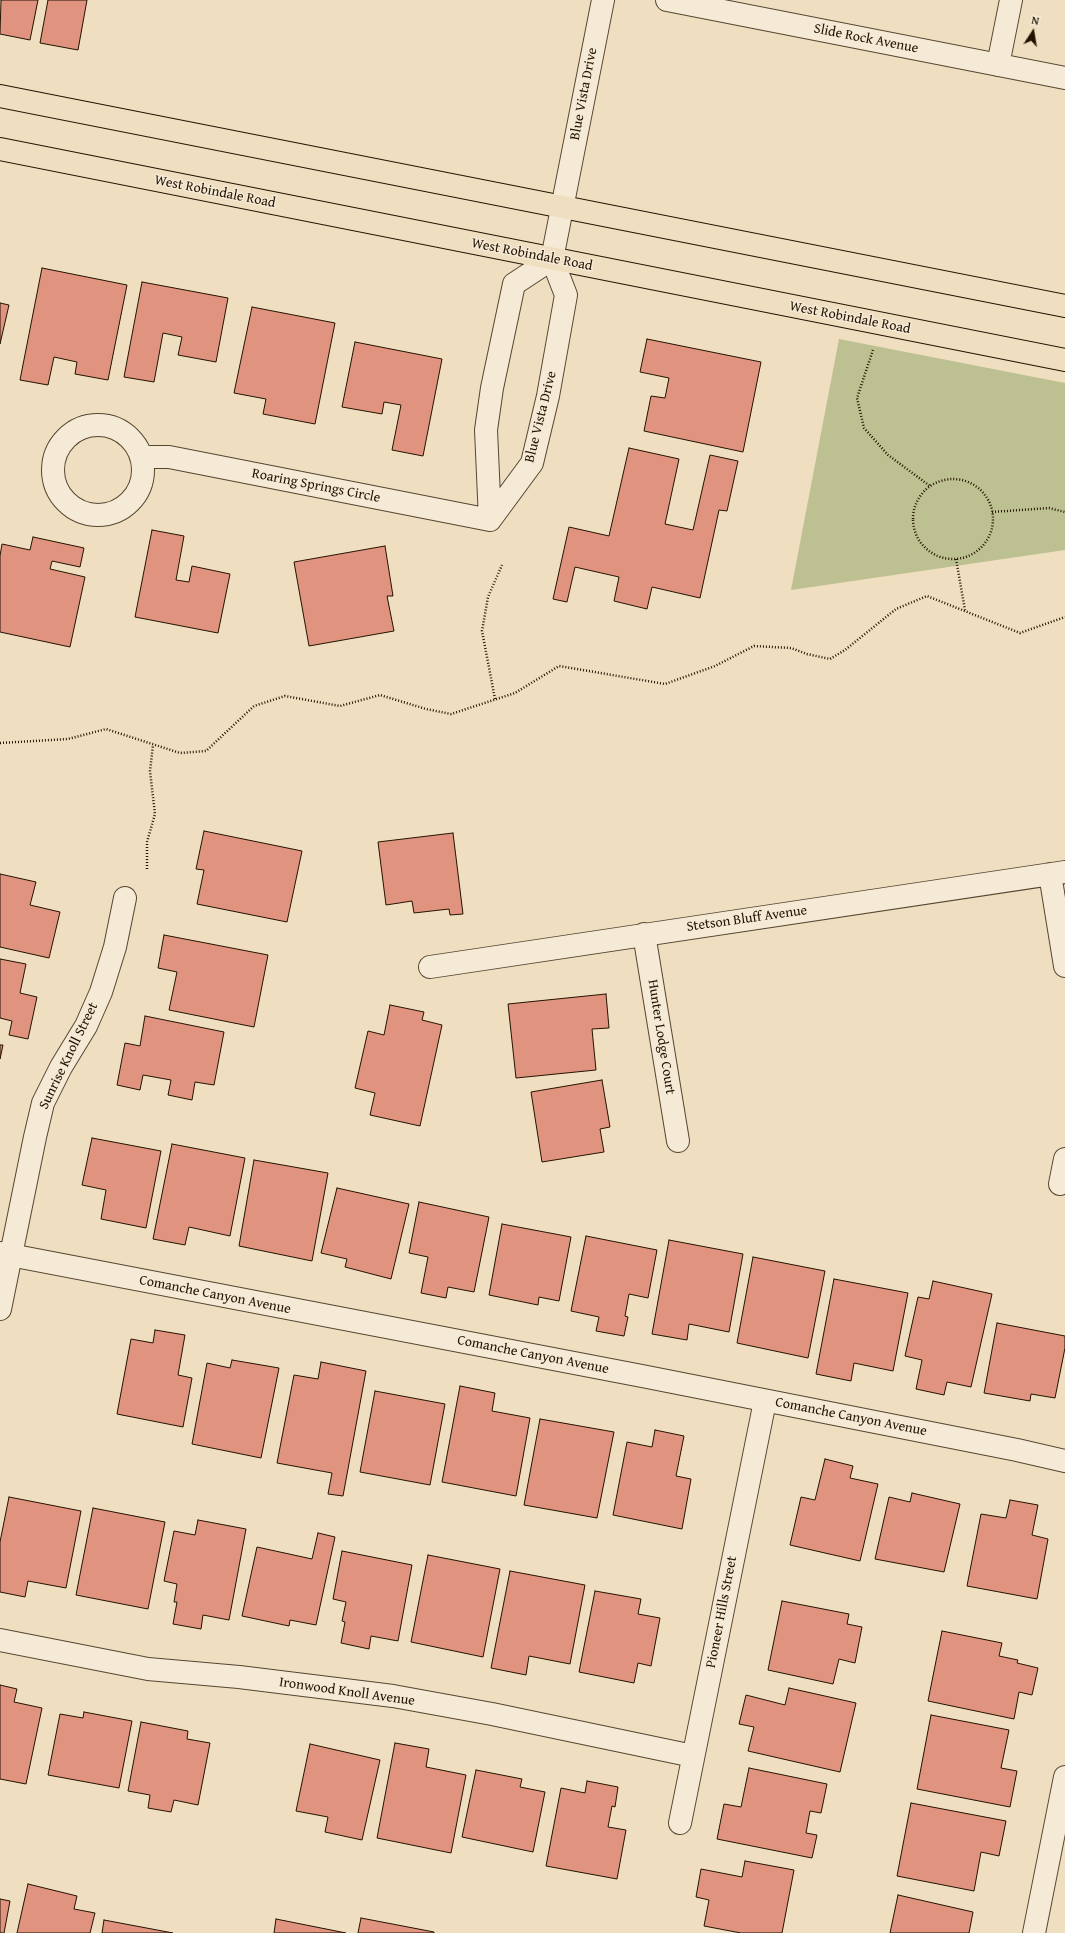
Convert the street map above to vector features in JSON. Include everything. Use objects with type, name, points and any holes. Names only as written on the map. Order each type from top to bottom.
[{"type":"main road","points":[[0,96],[1065,306]]},
{"type":"main road","name":"West Robindale Road","points":[[0,149],[1065,360]]},
{"type":"street","name":"Blue Vista Drive","points":[[490,520],[532,463],[548,396],[566,295],[552,259],[603,0]]},
{"type":"street","name":"Slide Rock Avenue","points":[[667,0],[1065,78]]},
{"type":"street","points":[[998,65],[1011,0]]},
{"type":"street","points":[[490,520],[486,430],[492,388],[514,284],[552,259]]},
{"type":"street","points":[[88,426],[103,426],[117,430],[130,438],[141,457],[143,464],[143,479],[138,493],[128,505],[115,512],[100,516],[86,514],[72,507],[62,497],[55,483],[53,469],[56,454],[63,442],[75,432],[88,426]]},
{"type":"street","name":"Roaring Springs Circle","points":[[141,457],[169,457],[490,520]]},
{"type":"street","points":[[1057,873],[1065,966]]},
{"type":"street","name":"Stetson Bluff Avenue","points":[[430,968],[644,934],[1057,873]]},
{"type":"street","name":"Sunrise Knoll Street","points":[[0,1309],[5,1254],[43,1103],[61,1067],[86,1026],[101,992],[115,947],[125,898]]},
{"type":"street","name":"Hunter Lodge Court","points":[[644,934],[678,1140]]},
{"type":"street","points":[[1060,1184],[1065,1159]]},
{"type":"street","name":"Comanche Canyon Avenue","points":[[5,1254],[1017,1450],[1065,1461]]},
{"type":"street","name":"Pioneer Hills Street","points":[[680,1822],[765,1401]]},
{"type":"street","name":"Ironwood Knoll Avenue","points":[[0,1640],[148,1668],[239,1677],[393,1696],[693,1756]]},
{"type":"street","points":[[1034,1933],[1065,1777]]},
{"type":"path","points":[[873,349],[857,398],[864,428],[888,455],[930,486]]},
{"type":"path","points":[[956,479],[968,482],[980,489],[988,500],[992,512],[992,525],[988,538],[980,548],[968,556],[956,559],[943,558],[930,553],[920,544],[914,532],[912,519],[914,506],[920,494],[930,486],[942,480],[956,479]]},
{"type":"path","points":[[992,512],[1049,508],[1065,512]]},
{"type":"path","points":[[956,559],[965,610]]},
{"type":"path","points":[[495,700],[482,631],[488,597],[502,565]]},
{"type":"path","points":[[0,743],[68,739],[106,729],[180,753],[206,751],[254,706],[285,696],[340,706],[380,695],[426,709],[451,714],[515,693],[559,666],[665,684],[715,666],[754,646],[791,648],[807,654],[830,659],[845,650],[896,609],[927,596],[1020,633],[1065,617]]},
{"type":"path","points":[[147,869],[147,842],[155,814],[150,771],[153,745]]},
{"type":"green space","points":[[839,339],[1065,383],[1065,550],[791,590]]},
{"type":"building","points":[[1,0],[38,0],[30,40],[0,34]]},
{"type":"building","points":[[48,0],[87,0],[78,50],[40,43]]},
{"type":"building","points":[[42,268],[127,285],[108,380],[75,374],[77,362],[54,357],[48,385],[20,380]]},
{"type":"building","points":[[142,282],[228,298],[216,362],[178,355],[182,337],[163,333],[154,382],[124,377]]},
{"type":"building","points":[[0,303],[9,305],[0,344]]},
{"type":"building","points":[[252,307],[335,323],[315,424],[263,414],[266,399],[234,393]]},
{"type":"building","points":[[647,339],[761,362],[743,452],[644,431],[651,396],[665,398],[669,378],[640,372]]},
{"type":"building","points":[[355,342],[442,359],[423,456],[392,450],[401,405],[384,402],[382,414],[342,407]]},
{"type":"building","points":[[629,448],[679,459],[665,524],[693,530],[710,455],[738,461],[727,511],[719,510],[700,598],[652,587],[647,609],[614,601],[619,577],[575,567],[567,602],[553,599],[569,527],[609,536]]},
{"type":"building","points":[[152,530],[184,536],[176,580],[189,582],[192,566],[230,574],[218,633],[135,617]]},
{"type":"building","points":[[33,537],[84,548],[80,567],[52,561],[50,569],[85,577],[70,647],[0,632],[0,556],[2,544],[30,550]]},
{"type":"building","points":[[385,546],[393,596],[387,596],[394,631],[309,646],[294,562]]},
{"type":"building","points":[[204,831],[302,851],[287,922],[197,904],[204,870],[196,869]]},
{"type":"building","points":[[453,833],[463,914],[450,915],[449,909],[414,913],[412,901],[386,905],[378,842]]},
{"type":"building","points":[[0,874],[36,882],[30,905],[60,912],[49,958],[0,947]]},
{"type":"building","points":[[164,935],[268,955],[254,1027],[169,1010],[177,972],[158,968]]},
{"type":"building","points":[[0,959],[26,964],[20,993],[37,997],[28,1039],[9,1035],[12,1021],[0,1018]]},
{"type":"building","points":[[606,994],[609,1028],[592,1029],[596,1070],[516,1078],[508,1004]]},
{"type":"building","points":[[390,1005],[424,1012],[422,1020],[442,1025],[420,1126],[370,1115],[375,1093],[355,1088],[368,1031],[384,1035]]},
{"type":"building","points":[[145,1016],[224,1032],[214,1085],[195,1082],[192,1100],[168,1095],[171,1080],[143,1075],[140,1090],[117,1085],[125,1043],[140,1046]]},
{"type":"building","points":[[0,1045],[3,1045],[0,1059]]},
{"type":"building","points":[[602,1080],[610,1127],[600,1129],[604,1152],[542,1162],[531,1092]]},
{"type":"building","points":[[92,1138],[161,1151],[146,1228],[101,1219],[106,1190],[82,1185]]},
{"type":"building","points":[[172,1144],[245,1158],[230,1236],[189,1227],[185,1245],[153,1239]]},
{"type":"building","points":[[254,1160],[328,1173],[312,1261],[239,1246]]},
{"type":"building","points":[[337,1188],[409,1204],[391,1279],[345,1267],[347,1259],[321,1253]]},
{"type":"building","points":[[419,1202],[489,1217],[474,1292],[448,1287],[446,1298],[421,1293],[428,1257],[409,1253]]},
{"type":"building","points":[[502,1224],[571,1237],[559,1301],[539,1297],[538,1305],[489,1295]]},
{"type":"building","points":[[586,1236],[657,1250],[648,1298],[629,1294],[625,1316],[628,1317],[624,1336],[596,1331],[599,1317],[571,1311]]},
{"type":"building","points":[[669,1240],[743,1254],[729,1332],[689,1324],[687,1340],[652,1334]]},
{"type":"building","points":[[753,1257],[825,1271],[808,1358],[737,1343]]},
{"type":"building","points":[[834,1279],[908,1293],[893,1371],[854,1363],[851,1381],[816,1374]]},
{"type":"building","points":[[933,1281],[992,1294],[971,1387],[947,1382],[944,1395],[916,1389],[922,1360],[905,1356],[918,1297],[929,1299]]},
{"type":"building","points":[[997,1323],[1065,1336],[1065,1348],[1055,1398],[1031,1394],[1030,1401],[984,1393]]},
{"type":"building","points":[[155,1330],[185,1335],[178,1375],[192,1378],[183,1427],[117,1414],[131,1339],[153,1343]]},
{"type":"building","points":[[232,1360],[279,1368],[261,1458],[192,1444],[207,1363],[230,1368]]},
{"type":"building","points":[[321,1362],[366,1371],[343,1496],[328,1494],[332,1473],[277,1463],[294,1375],[318,1379]]},
{"type":"building","points":[[460,1386],[495,1393],[492,1411],[530,1418],[516,1496],[442,1482]]},
{"type":"building","points":[[375,1391],[445,1404],[430,1485],[360,1472]]},
{"type":"building","points":[[540,1419],[614,1432],[597,1518],[524,1505]]},
{"type":"building","points":[[655,1430],[684,1436],[676,1476],[691,1479],[682,1529],[613,1515],[627,1442],[652,1447]]},
{"type":"building","points":[[825,1459],[853,1466],[850,1478],[878,1484],[860,1561],[790,1545],[801,1497],[815,1500]]},
{"type":"building","points":[[912,1493],[960,1504],[944,1572],[875,1559],[889,1497],[910,1502]]},
{"type":"building","points":[[9,1497],[81,1511],[66,1588],[28,1581],[25,1597],[0,1592],[0,1542]]},
{"type":"building","points":[[1010,1500],[1038,1505],[1032,1535],[1048,1539],[1037,1599],[967,1586],[981,1514],[1006,1518]]},
{"type":"building","points":[[93,1508],[165,1522],[148,1609],[76,1595]]},
{"type":"building","points":[[198,1520],[246,1529],[229,1620],[203,1615],[201,1629],[173,1624],[177,1602],[174,1602],[177,1584],[164,1581],[174,1531],[195,1535]]},
{"type":"building","points":[[318,1533],[335,1537],[316,1625],[290,1620],[289,1626],[242,1616],[257,1547],[312,1559]]},
{"type":"building","points":[[342,1551],[412,1565],[398,1641],[371,1636],[369,1649],[341,1643],[345,1622],[342,1621],[346,1602],[333,1599]]},
{"type":"building","points":[[428,1555],[500,1569],[483,1657],[411,1642]]},
{"type":"building","points":[[510,1571],[585,1585],[570,1664],[529,1656],[526,1675],[491,1668]]},
{"type":"building","points":[[595,1591],[641,1599],[638,1614],[660,1618],[651,1666],[638,1663],[634,1683],[579,1672]]},
{"type":"building","points":[[782,1601],[849,1614],[847,1624],[862,1627],[855,1663],[839,1659],[833,1684],[768,1670]]},
{"type":"building","points":[[942,1631],[1002,1643],[999,1656],[1018,1660],[1017,1663],[1038,1668],[1032,1695],[1019,1692],[1014,1719],[928,1701]]},
{"type":"building","points":[[0,1685],[17,1689],[14,1702],[42,1708],[26,1784],[0,1779]]},
{"type":"building","points":[[789,1688],[856,1703],[840,1772],[748,1751],[754,1727],[739,1724],[746,1695],[785,1705]]},
{"type":"building","points":[[84,1712],[132,1721],[119,1788],[48,1775],[60,1714],[83,1718]]},
{"type":"building","points":[[931,1715],[1009,1730],[1001,1768],[1017,1771],[1010,1807],[917,1789]]},
{"type":"building","points":[[141,1722],[188,1731],[187,1739],[210,1743],[198,1805],[174,1800],[171,1812],[148,1808],[150,1795],[128,1791]]},
{"type":"building","points":[[395,1743],[429,1749],[426,1767],[466,1775],[451,1853],[377,1838]]},
{"type":"building","points":[[310,1744],[380,1760],[362,1840],[325,1832],[328,1817],[296,1811]]},
{"type":"building","points":[[749,1768],[827,1784],[821,1813],[810,1811],[806,1833],[817,1835],[812,1858],[717,1839],[724,1804],[741,1807]]},
{"type":"building","points":[[476,1770],[522,1779],[520,1787],[545,1792],[533,1852],[462,1837]]},
{"type":"building","points":[[587,1781],[618,1787],[615,1807],[612,1806],[608,1827],[626,1830],[617,1879],[546,1866],[561,1788],[585,1793]]},
{"type":"building","points":[[911,1803],[1006,1821],[999,1856],[981,1852],[974,1891],[897,1876]]},
{"type":"building","points":[[745,1861],[794,1870],[782,1933],[741,1933],[704,1926],[709,1900],[696,1897],[701,1869],[742,1877]]},
{"type":"building","points":[[28,1884],[77,1896],[74,1909],[95,1913],[90,1933],[17,1933]]},
{"type":"building","points":[[898,1895],[973,1912],[969,1933],[890,1933]]},
{"type":"building","points":[[0,1899],[10,1901],[4,1933],[0,1933]]},
{"type":"building","points":[[361,1918],[434,1932],[434,1933],[358,1933]]},
{"type":"building","points":[[276,1919],[346,1933],[274,1933]]},
{"type":"building","points":[[104,1920],[173,1933],[102,1933]]}]
